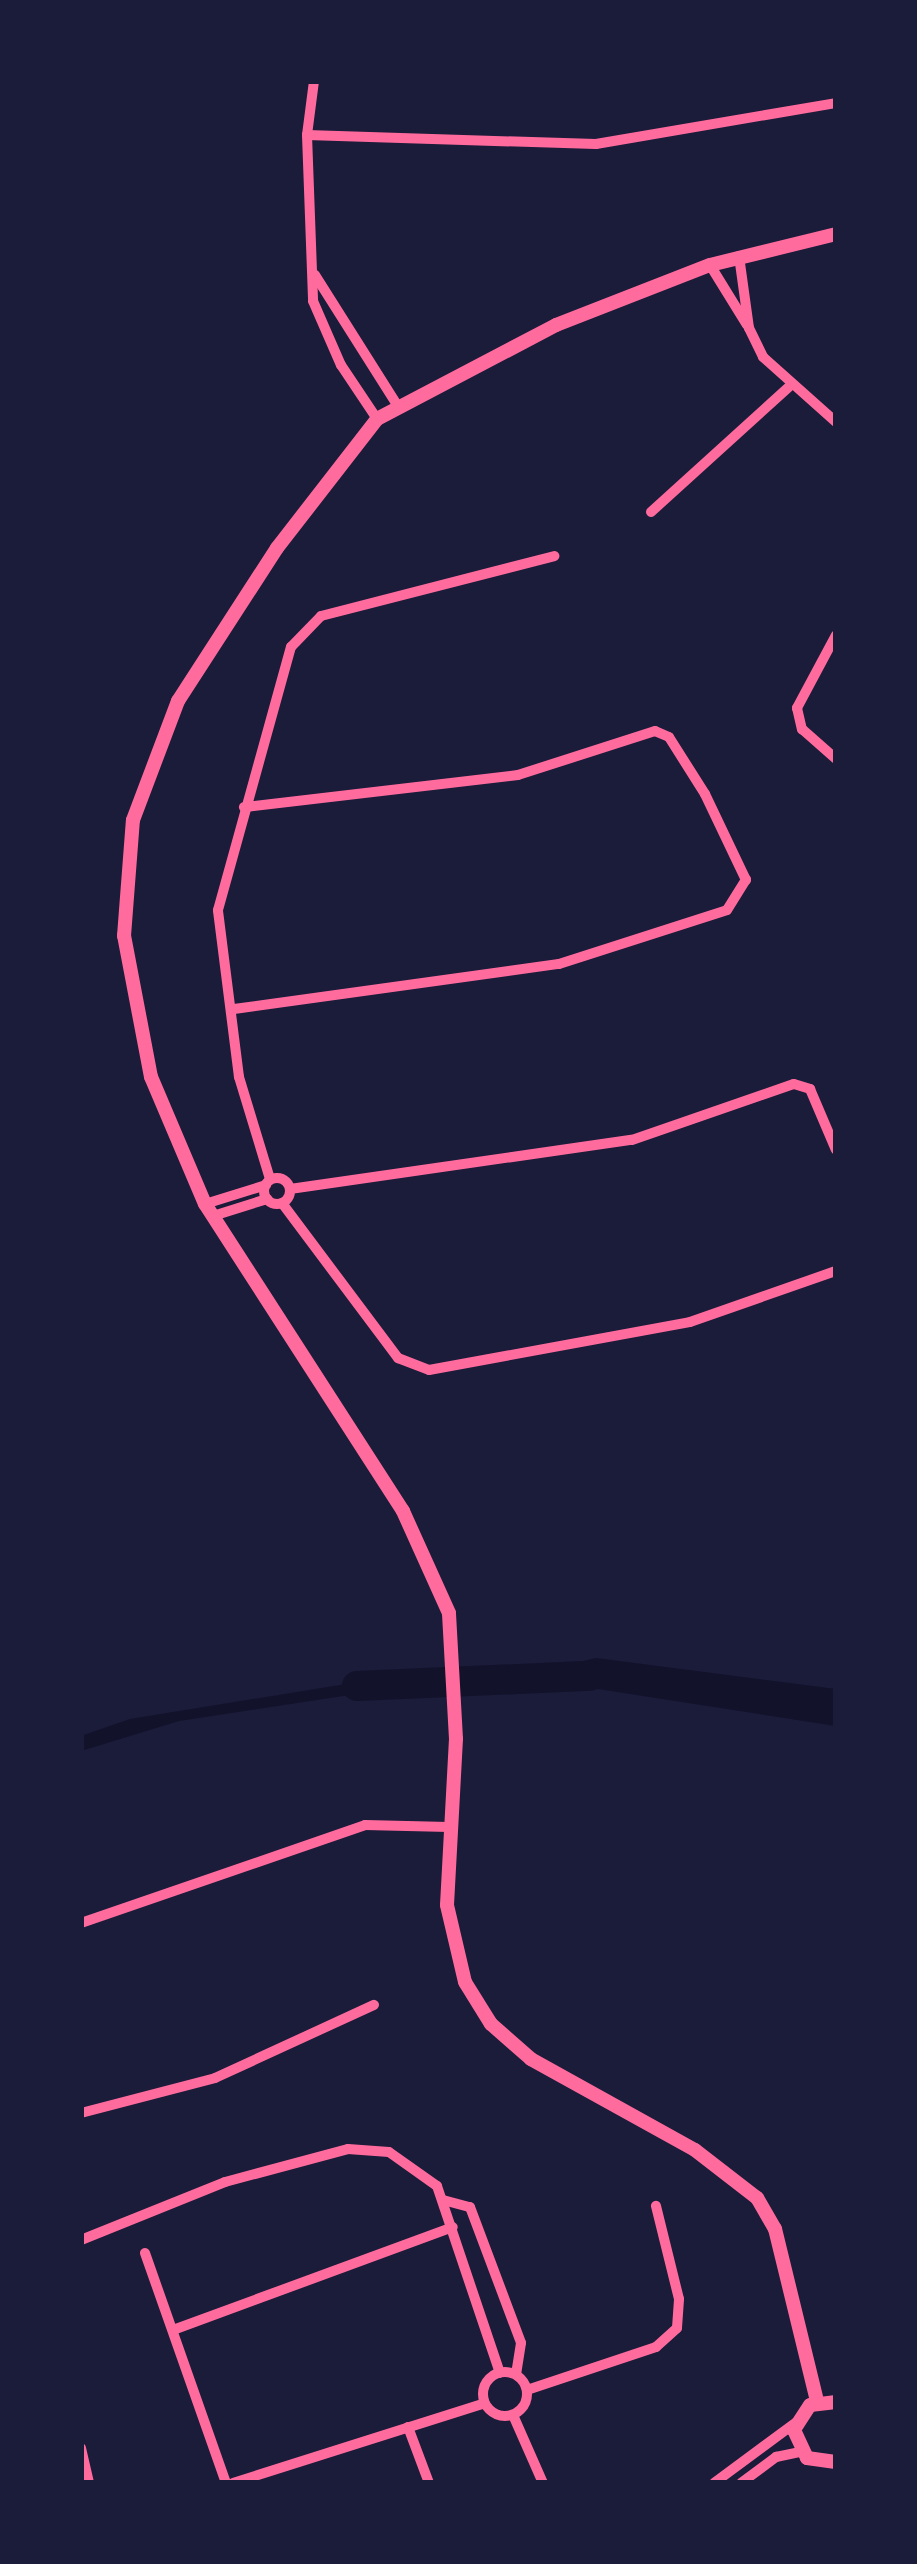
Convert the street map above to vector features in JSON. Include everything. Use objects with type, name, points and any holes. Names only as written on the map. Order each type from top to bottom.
[{"type":"street","points":[[314,81],[307,135],[313,272],[322,325],[377,419]]},
{"type":"street","points":[[307,135],[596,144],[836,103]]},
{"type":"street","points":[[817,2402],[775,2229],[757,2198],[694,2150],[531,2059],[476,2003],[449,1932],[449,1827],[456,1739],[449,1613],[403,1510],[209,1210],[161,1107],[131,1005],[124,936],[133,820],[178,701],[277,548],[377,419],[396,403],[514,343],[710,265],[836,234]]},
{"type":"street","points":[[739,256],[749,328]]},
{"type":"street","points":[[710,265],[788,387],[836,422]]},
{"type":"street","points":[[313,272],[396,403]]},
{"type":"street","points":[[651,512],[788,387]]},
{"type":"street","points":[[267,1199],[268,1182],[239,1078],[218,910],[286,657],[310,622],[554,556]]},
{"type":"street","points":[[836,635],[797,708],[802,729],[836,759]]},
{"type":"street","points":[[234,1009],[559,964],[727,910],[746,880],[706,794],[676,745],[655,731],[518,775],[244,807]]},
{"type":"street","points":[[209,1210],[268,1182],[290,1189],[632,1140],[794,1084],[810,1089],[836,1150]]},
{"type":"street","points":[[282,1202],[290,1189]]},
{"type":"street","points":[[209,1210],[267,1199],[282,1202],[398,1358],[429,1370],[690,1322],[836,1271]]},
{"type":"street","points":[[81,1923],[365,1825],[449,1827]]},
{"type":"street","points":[[81,2114],[215,2078],[374,2005]]},
{"type":"street","points":[[81,2240],[225,2182],[348,2149],[381,2150],[431,2177],[453,2227],[500,2373]]},
{"type":"street","points":[[443,2200],[470,2207],[521,2343],[516,2374],[527,2390]]},
{"type":"street","points":[[513,2415],[527,2390],[656,2347],[677,2328],[679,2299],[656,2206]]},
{"type":"street","points":[[172,2330],[453,2227]]},
{"type":"street","points":[[146,2253],[229,2483],[485,2403],[513,2415],[543,2483]]},
{"type":"street","points":[[485,2403],[486,2383],[500,2373],[516,2374]]},
{"type":"street","points":[[714,2483],[817,2402],[836,2402]]},
{"type":"street","points":[[795,2422],[800,2452]]},
{"type":"street","points":[[408,2427],[429,2483]]},
{"type":"street","points":[[81,2449],[89,2483]]},
{"type":"street","points":[[741,2483],[776,2457],[800,2452],[835,2465]]},
{"type":"shaded area","points":[[596,1658],[836,1689],[836,1726],[553,1682],[552,1669]]},
{"type":"shaded area","points":[[395,1676],[396,1688],[179,1721],[81,1751],[81,1736],[130,1719]]},
{"type":"waterway","points":[[357,1686],[590,1676]]}]
